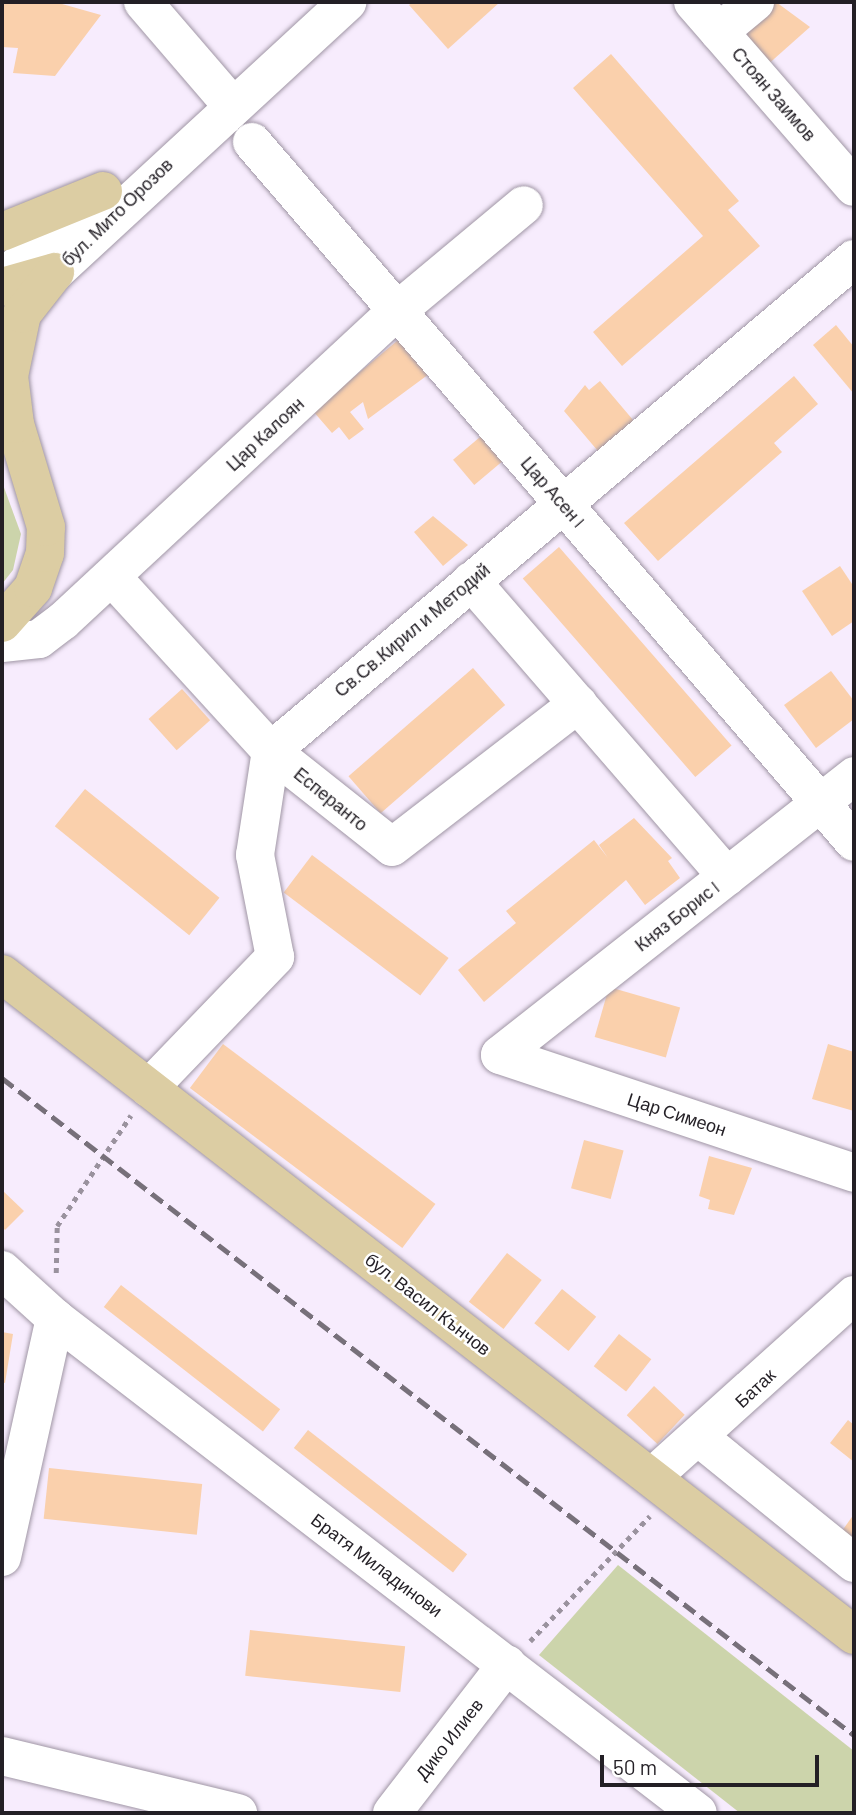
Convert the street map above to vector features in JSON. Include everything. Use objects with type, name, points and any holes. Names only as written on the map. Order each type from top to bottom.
[{"type":"main road","points":[[2,232],[103,191]]},
{"type":"main road","points":[[2,287],[55,272]]},
{"type":"main road","points":[[2,623],[26,598],[42,566],[46,527],[10,402],[10,357],[22,314],[55,272]]},
{"type":"main road","points":[[2,464],[35,490]]},
{"type":"main road","name":"бул. Васил Кънчов","points":[[2,974],[854,1635]]},
{"type":"street","points":[[143,2],[230,103]]},
{"type":"street","name":"бул. Мито Орозов","points":[[2,320],[230,103],[347,2]]},
{"type":"street","name":"Стоян Заимов","points":[[693,2],[854,187]]},
{"type":"street","points":[[719,32],[755,2]]},
{"type":"street","name":"бул. Мито Орозов","points":[[2,279],[103,191],[230,103]]},
{"type":"street","name":"Цар Асен I","points":[[252,142],[854,842]]},
{"type":"street","name":"Цар Калоян","points":[[2,643],[39,639],[112,577],[397,311],[524,205]]},
{"type":"street","name":"Св.Св.Кирил и Методий","points":[[271,751],[854,260]]},
{"type":"street","name":"Есперанто","points":[[112,577],[271,751],[392,847],[578,704]]},
{"type":"street","points":[[471,580],[727,877]]},
{"type":"street","points":[[149,1088],[275,957],[255,855],[271,751]]},
{"type":"street","name":"Княз Борис I","points":[[500,1055],[854,776]]},
{"type":"street","name":"Цар Симеон","points":[[500,1055],[854,1173]]},
{"type":"street","name":"Братя Миладинови","points":[[2,1270],[55,1318],[698,1813]]},
{"type":"street","name":"Батак","points":[[661,1484],[701,1439],[854,1295]]},
{"type":"street","name":"Братя Миладинови","points":[[2,1308],[55,1318]]},
{"type":"street","points":[[2,1557],[55,1318]]},
{"type":"street","points":[[701,1439],[854,1563]]},
{"type":"street","name":"Дико Илиев","points":[[392,1813],[507,1664]]},
{"type":"street","points":[[2,1756],[238,1813]]},
{"type":"path","points":[[55,1318],[57,1226],[149,1088]]},
{"type":"path","points":[[507,1664],[619,1552],[661,1484]]},
{"type":"green space","points":[[2,482],[21,534],[13,570],[2,584]]},
{"type":"green space","points":[[618,1565],[854,1751],[854,1813],[740,1813],[539,1655]]},
{"type":"building","points":[[2,2],[55,2],[101,15],[55,76],[13,73],[18,48],[2,47]]},
{"type":"building","points":[[413,2],[500,2],[448,49],[409,5]]},
{"type":"building","points":[[776,2],[810,27],[765,67],[737,36]]},
{"type":"building","points":[[611,54],[739,201],[728,210],[760,246],[622,366],[593,332],[703,236],[573,88]]},
{"type":"building","points":[[836,325],[854,347],[854,394],[813,345]]},
{"type":"building","points":[[403,336],[429,374],[368,419],[363,402],[350,412],[364,429],[349,440],[339,427],[332,433],[313,411]]},
{"type":"building","points":[[794,376],[818,404],[774,443],[782,452],[658,561],[624,523]]},
{"type":"building","points":[[600,381],[639,427],[603,457],[564,411],[585,385],[589,390]]},
{"type":"building","points":[[486,432],[507,457],[474,485],[453,460]]},
{"type":"building","points":[[433,516],[468,545],[443,566],[414,532]]},
{"type":"building","points":[[559,547],[732,745],[695,777],[523,578]]},
{"type":"building","points":[[840,566],[854,587],[854,621],[832,636],[802,591]]},
{"type":"building","points":[[473,668],[505,705],[381,813],[348,776]]},
{"type":"building","points":[[831,671],[854,701],[854,719],[816,748],[784,705]]},
{"type":"building","points":[[182,689],[210,720],[177,750],[149,719]]},
{"type":"building","points":[[85,789],[219,898],[189,935],[55,826]]},
{"type":"building","points":[[634,818],[672,858],[668,861],[680,878],[645,905],[626,880],[484,1002],[458,970],[516,923],[506,911],[594,840],[608,858],[599,845]]},
{"type":"building","points":[[312,855],[449,958],[420,995],[284,893]]},
{"type":"building","points":[[609,987],[680,1007],[666,1057],[595,1037]]},
{"type":"building","points":[[223,1044],[435,1204],[402,1248],[190,1088]]},
{"type":"building","points":[[828,1044],[854,1052],[854,1111],[812,1099]]},
{"type":"building","points":[[584,1140],[624,1151],[611,1199],[571,1188]]},
{"type":"building","points":[[709,1156],[752,1168],[734,1215],[708,1209],[710,1200],[699,1196]]},
{"type":"building","points":[[2,1190],[24,1211],[5,1230],[2,1227]]},
{"type":"building","points":[[507,1253],[542,1280],[504,1329],[469,1302]]},
{"type":"building","points":[[121,1285],[280,1409],[263,1431],[104,1307]]},
{"type":"building","points":[[562,1289],[596,1317],[569,1351],[534,1323]]},
{"type":"building","points":[[2,1332],[13,1334],[5,1383],[2,1382]]},
{"type":"building","points":[[619,1334],[651,1359],[626,1392],[594,1366]]},
{"type":"building","points":[[654,1386],[685,1415],[657,1444],[627,1415]]},
{"type":"building","points":[[848,1420],[854,1425],[854,1462],[830,1443]]},
{"type":"building","points":[[308,1430],[467,1554],[453,1572],[294,1448]]},
{"type":"building","points":[[49,1468],[202,1484],[197,1535],[44,1519]]},
{"type":"building","points":[[854,1514],[854,1550],[837,1538]]},
{"type":"building","points":[[250,1630],[405,1646],[400,1692],[245,1676]]},
{"type":"railway","points":[[2,1078],[854,1735]]}]
